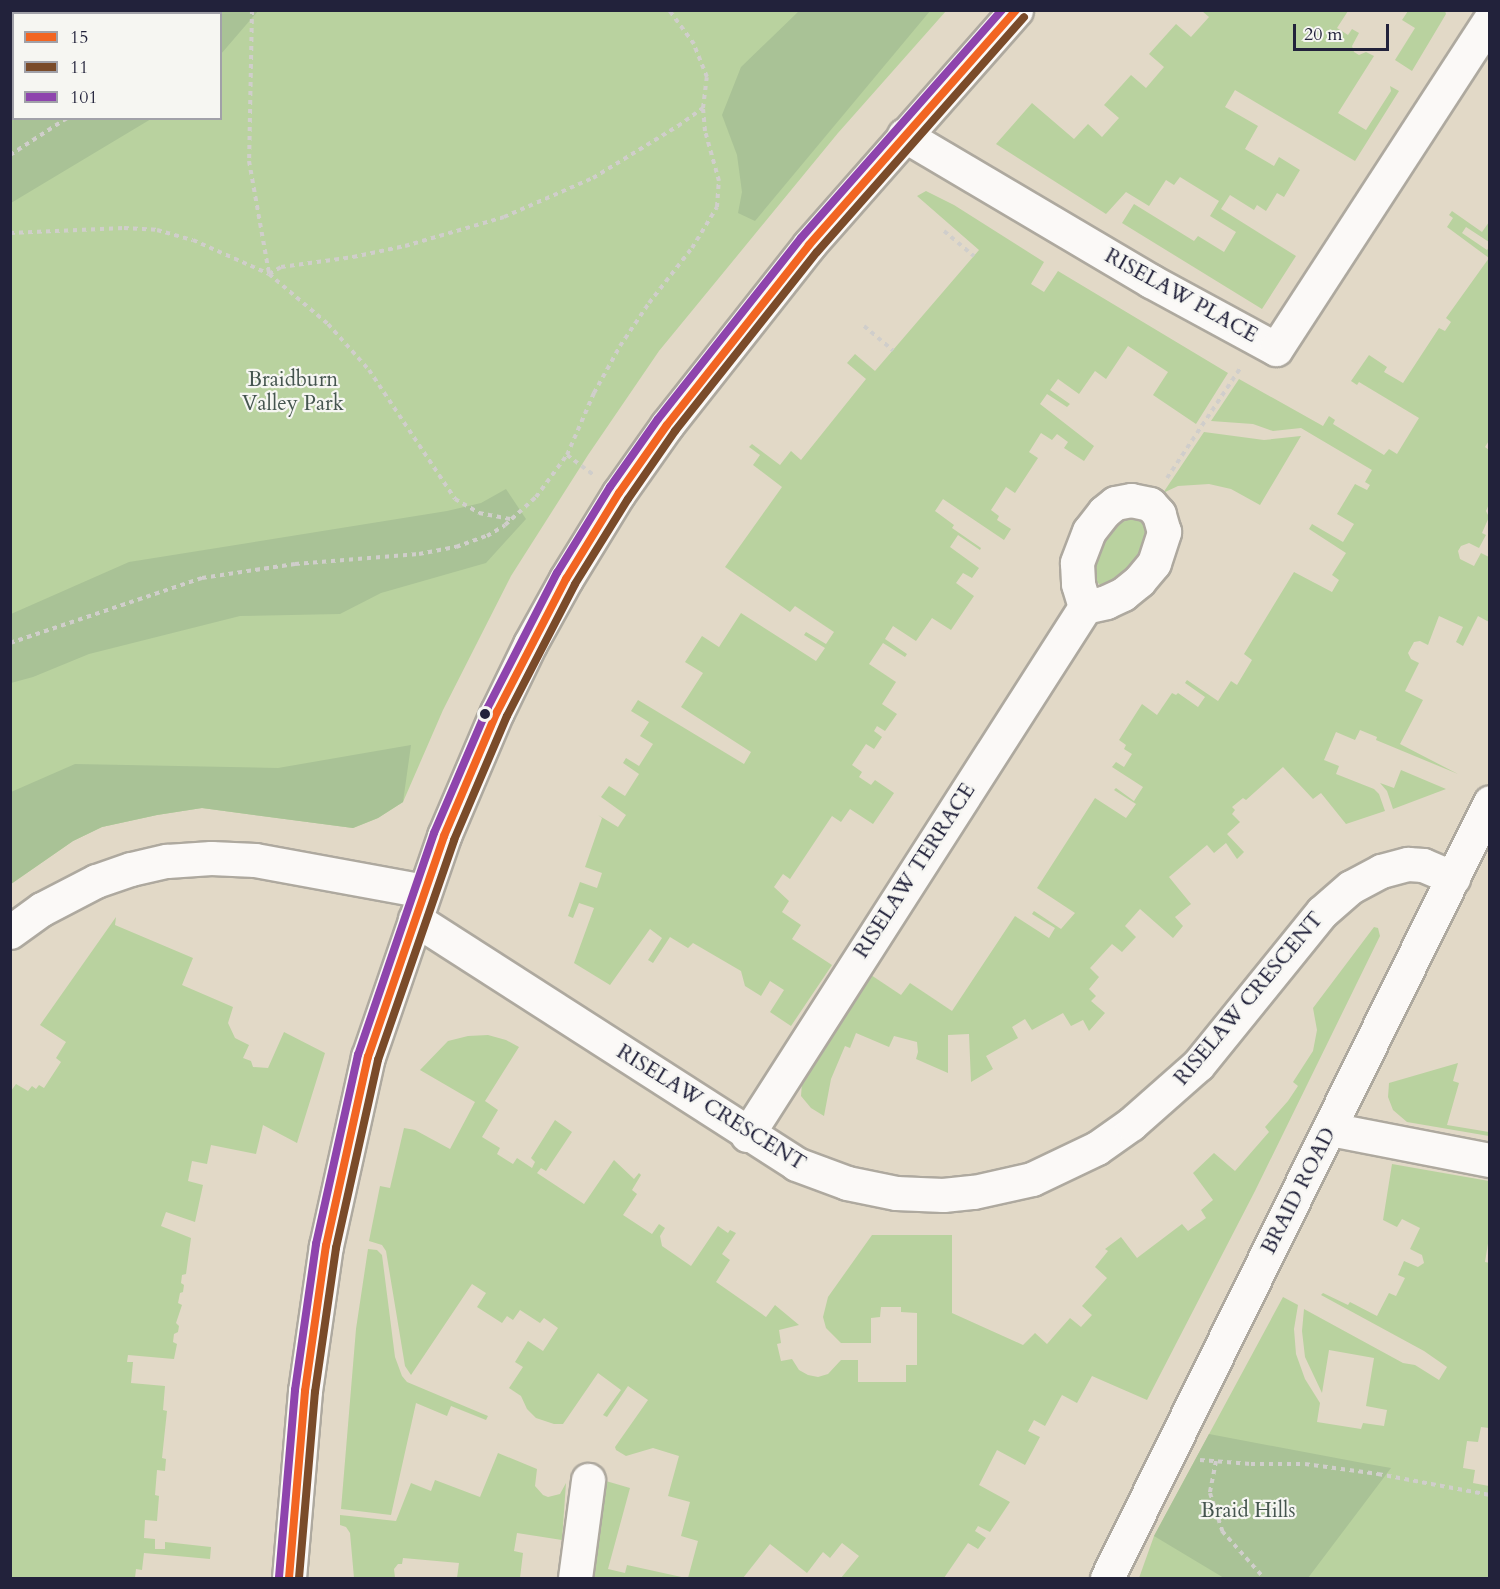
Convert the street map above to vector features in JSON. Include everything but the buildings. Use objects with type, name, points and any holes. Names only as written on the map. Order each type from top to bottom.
[{"type":"street","points":[[289,1578],[305,1391],[326,1246],[368,1057],[419,905],[466,781],[530,644],[619,493],[723,351],[809,245],[1016,10]]},
{"type":"street","name":"RISELAW PLACE","points":[[904,135],[1151,282],[1276,349],[1490,20]]},
{"type":"street","points":[[1131,500],[1150,504],[1159,514],[1164,532],[1154,563],[1124,594],[1106,602],[1085,607],[1078,584],[1077,563],[1089,531],[1104,512],[1115,503],[1131,500]]},
{"type":"street","name":"RISELAW TERRACE","points":[[747,1135],[1085,607]]},
{"type":"street","name":"BRAID ROAD","points":[[1107,1578],[1490,802]]},
{"type":"street","points":[[10,932],[42,909],[96,881],[131,869],[167,861],[211,858],[255,860],[419,905]]},
{"type":"street","name":"RISELAW CRESCENT","points":[[419,905],[747,1135],[796,1164],[847,1183],[897,1193],[943,1195],[974,1192],[1032,1179],[1097,1148],[1166,1095],[1198,1065],[1322,912],[1351,887],[1381,871],[1408,864],[1422,865],[1453,878]]},
{"type":"street","points":[[1330,1129],[1490,1160]]},
{"type":"street","points":[[575,1578],[588,1480]]},
{"type":"path","points":[[252,10],[249,161],[270,274]]},
{"type":"path","points":[[10,644],[202,578],[295,564],[440,551],[487,536],[512,519],[546,485],[567,455],[594,393],[620,346],[644,309],[692,248],[717,207],[719,181],[705,131],[704,108],[707,77],[694,44],[669,10]]},
{"type":"path","points":[[270,274],[281,267],[405,246],[504,217],[593,178],[704,108]]},
{"type":"path","points":[[10,155],[64,120]]},
{"type":"path","points":[[10,233],[124,228],[157,230],[193,240],[270,274],[349,345],[385,392],[420,450],[455,499],[479,513],[512,519]]},
{"type":"path","points":[[944,231],[974,256]]},
{"type":"path","points":[[864,326],[893,350]]},
{"type":"path","points":[[1150,504],[1238,372]]},
{"type":"path","points":[[567,455],[619,493]]},
{"type":"path","points":[[1166,1456],[1216,1461],[1305,1464],[1389,1476],[1490,1495]]},
{"type":"path","points":[[1216,1461],[1210,1493],[1222,1531],[1264,1578]]},
{"type":"green space","points":[[141,10],[258,11],[222,53],[222,12],[140,12]]},
{"type":"green space","name":"Braidburn Valley Park","points":[[11,11],[946,11],[838,133],[659,351],[588,455],[511,576],[443,710],[403,802],[378,818],[353,828],[202,808],[102,827],[73,841],[11,884]]},
{"type":"green space","points":[[799,11],[930,11],[755,221],[738,213],[742,192],[737,155],[722,115],[741,67]]},
{"type":"green space","points":[[1202,11],[1348,11],[1337,28],[1348,35],[1352,29],[1359,33],[1352,46],[1354,52],[1359,55],[1366,52],[1374,56],[1338,113],[1366,130],[1391,91],[1390,86],[1399,91],[1355,161],[1235,90],[1225,107],[1258,126],[1245,149],[1274,166],[1279,157],[1300,170],[1284,197],[1277,193],[1266,211],[1257,205],[1254,210],[1230,195],[1221,209],[1296,256],[1262,309],[1122,223],[1134,204],[1194,241],[1198,236],[1224,252],[1236,232],[1210,216],[1219,201],[1180,177],[1174,185],[1166,180],[1149,206],[1126,192],[1106,214],[996,144],[1032,103],[1074,139],[1088,124],[1102,137],[1119,118],[1104,105],[1131,75],[1146,88],[1164,67],[1149,54],[1176,24],[1191,37],[1209,17]]},
{"type":"green space","points":[[1408,11],[1445,11],[1446,14],[1412,71],[1395,60],[1415,28],[1402,20]]},
{"type":"green space","points":[[12,96],[12,120],[149,120],[11,203],[10,97]]},
{"type":"green space","points":[[926,191],[954,205],[1044,262],[1031,284],[1044,292],[1058,271],[1228,373],[1196,424],[1153,395],[1168,372],[1128,346],[1106,379],[1095,371],[1079,394],[1058,379],[1050,390],[1070,404],[1067,407],[1047,394],[1040,404],[1094,446],[1084,461],[1064,448],[1068,442],[1057,434],[1052,440],[1041,433],[1029,452],[1038,458],[1015,493],[1006,487],[991,510],[999,516],[997,520],[1011,529],[1004,540],[943,499],[935,511],[954,525],[952,528],[981,548],[980,550],[958,535],[950,547],[979,568],[972,578],[963,573],[956,583],[974,596],[951,630],[932,618],[916,641],[893,626],[885,639],[907,654],[905,657],[883,643],[869,664],[896,682],[882,704],[897,714],[885,731],[877,726],[874,731],[882,737],[874,749],[866,744],[852,765],[862,772],[859,777],[871,785],[875,780],[894,793],[873,824],[850,809],[841,822],[832,816],[790,879],[783,874],[774,887],[789,901],[782,912],[801,925],[792,939],[832,965],[791,1026],[770,1012],[784,990],[770,981],[761,996],[745,986],[741,971],[693,943],[688,948],[670,937],[653,963],[648,960],[662,938],[650,929],[610,985],[574,963],[594,908],[579,903],[573,918],[568,916],[580,882],[597,888],[602,873],[585,867],[602,818],[598,815],[618,827],[626,815],[601,797],[609,786],[625,796],[639,774],[623,763],[626,758],[639,766],[653,744],[640,736],[649,722],[631,711],[638,700],[744,764],[751,752],[681,707],[703,673],[685,662],[702,636],[719,647],[741,613],[816,661],[825,648],[804,635],[806,632],[826,644],[834,632],[795,606],[790,612],[725,567],[782,487],[753,465],[760,455],[749,447],[752,444],[780,465],[791,451],[801,460],[866,379],[847,363],[855,354],[875,371],[979,250],[917,196]]},
{"type":"green space","points":[[1452,211],[1482,232],[1489,222],[1489,242],[1466,227],[1462,233],[1487,250],[1489,247],[1490,439],[1485,447],[1489,450],[1489,504],[1486,511],[1489,517],[1482,533],[1486,535],[1479,548],[1469,543],[1461,546],[1458,551],[1460,559],[1474,566],[1481,553],[1489,557],[1489,622],[1478,616],[1463,646],[1456,642],[1463,627],[1439,616],[1428,645],[1420,641],[1414,642],[1408,653],[1411,659],[1419,663],[1405,691],[1423,700],[1400,744],[1458,774],[1376,740],[1377,737],[1360,730],[1355,740],[1336,732],[1324,760],[1339,766],[1336,774],[1374,789],[1379,794],[1385,811],[1346,824],[1321,793],[1313,799],[1283,767],[1246,800],[1243,798],[1232,807],[1235,810],[1232,814],[1240,822],[1227,834],[1244,852],[1237,859],[1226,843],[1214,853],[1207,845],[1169,877],[1191,904],[1175,917],[1183,926],[1173,938],[1140,909],[1125,926],[1136,937],[1122,952],[1112,944],[1090,968],[1099,977],[1089,989],[1096,996],[1091,1001],[1105,1013],[1089,1031],[1083,1020],[1071,1026],[1063,1013],[1032,1030],[1025,1019],[1012,1027],[1018,1038],[986,1056],[993,1069],[971,1082],[969,1034],[948,1035],[948,1073],[916,1059],[917,1042],[894,1036],[889,1047],[856,1033],[850,1048],[845,1046],[831,1079],[824,1116],[811,1108],[801,1096],[802,1082],[871,975],[901,995],[910,983],[952,1011],[1015,916],[1049,938],[1055,928],[1032,914],[1034,911],[1061,929],[1075,913],[1037,888],[1095,798],[1126,818],[1136,804],[1114,790],[1116,788],[1134,801],[1143,787],[1112,767],[1116,762],[1124,767],[1132,754],[1124,749],[1126,745],[1119,740],[1142,704],[1157,715],[1172,693],[1176,695],[1178,693],[1198,707],[1205,697],[1185,683],[1187,680],[1218,701],[1231,681],[1237,685],[1252,660],[1244,654],[1294,572],[1332,592],[1339,580],[1332,575],[1346,553],[1309,529],[1312,524],[1343,542],[1354,524],[1337,514],[1355,484],[1367,490],[1370,485],[1365,482],[1372,470],[1301,428],[1273,431],[1253,424],[1211,421],[1239,379],[1323,426],[1329,416],[1335,420],[1333,424],[1384,455],[1389,449],[1397,454],[1419,418],[1359,382],[1357,385],[1351,381],[1369,355],[1387,367],[1384,372],[1403,383],[1439,328],[1445,331],[1451,322],[1446,318],[1489,258],[1447,227],[1453,218],[1449,215]]},
{"type":"green space","points":[[1204,432],[1264,440],[1301,436],[1260,505],[1231,489],[1209,484],[1178,486],[1163,493]]},
{"type":"green space","points":[[506,489],[526,519],[486,563],[381,593],[340,614],[240,616],[89,654],[33,677],[11,683],[11,614],[129,562],[447,511],[481,503]]},
{"type":"green space","points":[[1133,515],[1141,518],[1147,525],[1145,545],[1132,567],[1103,588],[1092,577],[1093,556],[1114,525]]},
{"type":"green space","points":[[411,745],[403,802],[378,818],[353,828],[202,808],[157,815],[102,827],[73,841],[11,884],[11,792],[75,764],[278,768]]},
{"type":"green space","points":[[1401,770],[1446,789],[1393,809],[1387,791],[1380,783],[1394,788]]},
{"type":"green space","points":[[116,917],[115,925],[193,958],[182,985],[233,1007],[228,1023],[235,1038],[249,1045],[243,1058],[251,1061],[253,1067],[268,1068],[284,1032],[325,1053],[297,1143],[263,1125],[256,1154],[211,1145],[207,1164],[192,1161],[188,1181],[203,1185],[195,1222],[166,1212],[161,1226],[191,1238],[186,1274],[182,1275],[183,1292],[180,1293],[178,1303],[182,1305],[176,1323],[179,1326],[178,1332],[174,1334],[173,1342],[177,1344],[174,1359],[128,1355],[127,1362],[133,1362],[131,1383],[165,1386],[163,1410],[167,1411],[162,1458],[166,1459],[165,1471],[157,1470],[155,1495],[159,1496],[157,1521],[145,1520],[144,1538],[155,1539],[155,1549],[165,1549],[165,1542],[211,1547],[210,1559],[144,1553],[142,1570],[136,1569],[135,1578],[11,1578],[11,1091],[16,1084],[28,1091],[32,1086],[36,1089],[39,1085],[44,1088],[61,1062],[56,1058],[66,1042],[40,1025]]},
{"type":"green space","points":[[1374,927],[1378,928],[1380,936],[1255,1191],[1147,1400],[1092,1376],[1077,1403],[1062,1395],[1045,1426],[1034,1420],[1028,1431],[1040,1437],[1025,1465],[997,1450],[979,1485],[1010,1502],[990,1532],[978,1526],[975,1531],[986,1538],[978,1549],[968,1543],[944,1578],[841,1578],[859,1556],[842,1543],[830,1558],[823,1552],[807,1573],[770,1544],[743,1578],[688,1578],[698,1541],[681,1536],[690,1502],[668,1496],[679,1456],[653,1448],[626,1456],[615,1447],[648,1400],[628,1386],[607,1417],[603,1415],[621,1390],[598,1373],[563,1424],[554,1424],[536,1418],[527,1409],[521,1396],[509,1388],[523,1367],[515,1362],[528,1341],[543,1351],[558,1328],[544,1318],[540,1323],[520,1310],[513,1320],[507,1316],[502,1323],[477,1307],[486,1293],[472,1284],[411,1375],[405,1366],[386,1251],[382,1245],[369,1241],[380,1186],[390,1188],[404,1128],[415,1130],[450,1149],[475,1102],[420,1070],[448,1041],[468,1036],[488,1035],[506,1040],[519,1047],[485,1101],[498,1110],[482,1137],[500,1148],[497,1154],[513,1164],[517,1158],[532,1168],[535,1162],[531,1158],[555,1120],[572,1132],[546,1171],[541,1168],[537,1173],[584,1204],[614,1160],[634,1179],[639,1173],[641,1175],[632,1190],[637,1194],[623,1215],[652,1234],[659,1224],[665,1228],[660,1236],[662,1246],[691,1266],[718,1226],[728,1233],[730,1230],[736,1233],[722,1254],[730,1260],[716,1282],[766,1317],[775,1305],[799,1325],[779,1330],[781,1343],[777,1344],[781,1361],[792,1359],[799,1370],[818,1377],[828,1374],[841,1360],[858,1360],[858,1382],[906,1382],[906,1365],[917,1365],[917,1313],[901,1312],[901,1307],[881,1307],[880,1317],[871,1318],[871,1343],[841,1343],[826,1328],[823,1317],[828,1297],[872,1235],[952,1235],[952,1313],[1023,1345],[1035,1333],[1047,1344],[1070,1318],[1081,1327],[1092,1315],[1082,1306],[1107,1278],[1095,1267],[1108,1251],[1105,1249],[1121,1237],[1137,1258],[1182,1224],[1188,1231],[1206,1218],[1201,1210],[1213,1200],[1193,1173],[1214,1153],[1235,1171],[1269,1132],[1265,1127],[1298,1086],[1293,1082],[1313,1051],[1317,1030],[1313,1008]]},
{"type":"green space","points":[[1458,1063],[1453,1081],[1459,1083],[1447,1125],[1489,1132],[1489,1136],[1407,1122],[1393,1110],[1388,1097],[1389,1083]]},
{"type":"green space","points":[[1392,1164],[1489,1181],[1489,1237],[1485,1262],[1490,1263],[1489,1428],[1481,1427],[1478,1442],[1467,1441],[1463,1468],[1475,1470],[1473,1483],[1489,1486],[1489,1578],[1139,1578],[1154,1536],[1283,1297],[1298,1305],[1294,1329],[1296,1354],[1305,1379],[1320,1403],[1317,1422],[1361,1429],[1363,1423],[1384,1426],[1387,1410],[1366,1406],[1374,1358],[1329,1350],[1322,1393],[1305,1357],[1302,1331],[1304,1309],[1403,1363],[1415,1365],[1439,1380],[1447,1367],[1424,1351],[1321,1295],[1323,1293],[1348,1305],[1350,1302],[1377,1316],[1389,1293],[1396,1296],[1405,1278],[1398,1275],[1404,1261],[1418,1267],[1424,1263],[1422,1255],[1410,1249],[1420,1228],[1402,1219],[1397,1227],[1383,1220]]},
{"type":"green space","points":[[368,1249],[377,1250],[382,1255],[395,1357],[402,1376],[407,1382],[488,1416],[486,1420],[451,1406],[447,1416],[416,1403],[391,1515],[341,1509],[356,1329]]},
{"type":"green space","name":"Braid Hills","points":[[1209,1434],[1391,1468],[1308,1578],[1224,1578],[1154,1536]]},
{"type":"green space","points":[[498,1453],[537,1469],[535,1486],[543,1495],[548,1497],[560,1494],[566,1483],[562,1540],[517,1533],[514,1551],[523,1553],[520,1578],[457,1578],[459,1563],[403,1558],[402,1564],[398,1564],[394,1569],[395,1578],[354,1578],[350,1533],[346,1527],[340,1525],[340,1515],[396,1521],[411,1483],[431,1491],[435,1480],[480,1497]]},
{"type":"green space","points":[[606,1481],[630,1488],[608,1569],[625,1573],[627,1565],[686,1578],[585,1578],[598,1482]]},
{"type":"transit line","name":"101","points":[[279,1577],[295,1390],[316,1244],[358,1055],[434,833],[488,707],[557,573],[610,487],[658,419],[801,238],[1002,10]]},
{"type":"transit line","name":"15","points":[[289,1578],[305,1391],[326,1246],[368,1057],[444,836],[497,712],[566,579],[619,493],[667,425],[809,245],[1016,10]]},
{"type":"transit line","name":"11","points":[[299,1578],[315,1392],[336,1248],[378,1060],[454,840],[507,716],[575,584],[628,499],[675,431],[817,252],[1024,17]]}]
